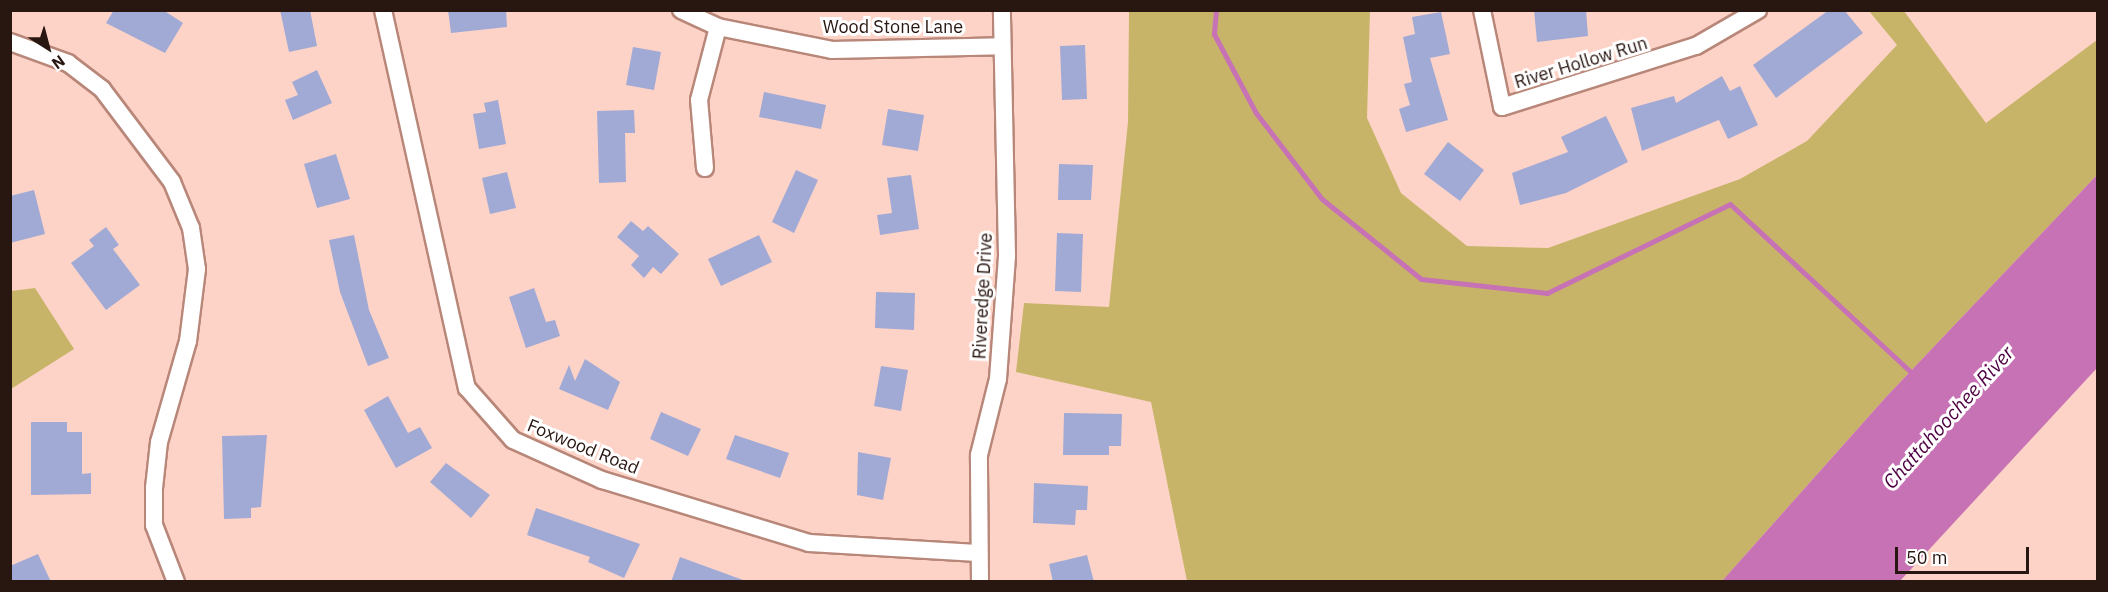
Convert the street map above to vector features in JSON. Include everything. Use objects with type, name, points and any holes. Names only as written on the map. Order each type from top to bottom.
[{"type":"street","name":"Foxwood Road","points":[[383,10],[467,388],[513,440],[602,480],[809,543],[978,553]]},
{"type":"street","name":"Wood Stone Lane","points":[[681,10],[718,27],[832,50],[1002,46]]},
{"type":"street","name":"Riveredge Drive","points":[[980,582],[979,455],[998,379],[1004,315],[1002,10]]},
{"type":"street","name":"River Hollow Run","points":[[1482,10],[1502,107],[1696,46],[1758,10]]},
{"type":"street","points":[[705,168],[699,100],[718,27]]},
{"type":"street","points":[[10,42],[68,63],[102,89],[172,182],[191,228],[197,268],[189,341],[159,442],[154,488],[154,525],[176,582]]},
{"type":"shaded area","points":[[1129,11],[1370,11],[1367,118],[1401,193],[1467,246],[1548,248],[1740,179],[1807,141],[1897,45],[1869,11],[1904,11],[1986,123],[2097,40],[2097,175],[1886,397],[1722,581],[1187,581],[1151,402],[1016,372],[1024,303],[1109,307],[1128,122]]},
{"type":"shaded area","points":[[35,288],[74,349],[11,389],[11,291]]},
{"type":"water","name":"Chattahoochee River","points":[[2097,175],[2097,368],[1900,581],[1722,581],[1886,397]]},
{"type":"building","points":[[114,10],[163,10],[183,23],[165,53],[106,23]]},
{"type":"building","points":[[280,10],[310,10],[317,46],[289,52]]},
{"type":"building","points":[[448,10],[506,10],[507,27],[451,33]]},
{"type":"building","points":[[1534,10],[1586,10],[1588,36],[1537,42]]},
{"type":"building","points":[[1829,10],[1844,10],[1863,33],[1776,98],[1753,65]]},
{"type":"building","points":[[1441,12],[1450,54],[1430,58],[1448,120],[1406,132],[1399,109],[1410,105],[1404,84],[1412,82],[1403,37],[1415,34],[1412,17]]},
{"type":"building","points":[[1085,45],[1087,99],[1062,100],[1060,46]]},
{"type":"building","points":[[633,47],[661,52],[654,90],[626,85]]},
{"type":"building","points":[[317,70],[332,103],[293,120],[285,100],[298,95],[292,82]]},
{"type":"building","points":[[1722,76],[1730,91],[1740,86],[1758,125],[1728,139],[1719,120],[1642,151],[1631,108],[1674,96],[1676,103]]},
{"type":"building","points":[[764,92],[826,105],[821,129],[759,117]]},
{"type":"building","points":[[498,100],[506,144],[479,149],[473,114],[486,112],[484,103]]},
{"type":"building","points":[[888,109],[924,115],[918,151],[882,145]]},
{"type":"building","points":[[634,110],[635,133],[625,133],[626,182],[599,183],[597,111]]},
{"type":"building","points":[[1606,116],[1628,162],[1566,193],[1520,205],[1512,173],[1568,152],[1561,137]]},
{"type":"building","points":[[1448,142],[1484,170],[1460,201],[1424,174]]},
{"type":"building","points":[[336,154],[350,199],[317,208],[304,164]]},
{"type":"building","points":[[1059,164],[1093,165],[1091,200],[1058,200]]},
{"type":"building","points":[[796,170],[818,180],[794,233],[772,222]]},
{"type":"building","points":[[507,172],[516,208],[490,214],[482,178]]},
{"type":"building","points":[[911,175],[919,229],[880,235],[877,215],[892,213],[887,178]]},
{"type":"building","points":[[34,190],[45,234],[10,243],[10,196]]},
{"type":"building","points":[[631,221],[643,231],[648,226],[679,254],[661,274],[653,267],[644,278],[631,265],[639,256],[617,237]]},
{"type":"building","points":[[106,227],[119,245],[113,249],[140,285],[106,310],[71,263],[94,246],[89,240]]},
{"type":"building","points":[[1057,233],[1083,234],[1081,292],[1055,291]]},
{"type":"building","points":[[354,235],[369,310],[389,358],[368,366],[340,292],[329,240]]},
{"type":"building","points":[[759,235],[772,262],[721,286],[708,259]]},
{"type":"building","points":[[534,288],[546,322],[555,320],[560,336],[526,348],[509,297]]},
{"type":"building","points":[[876,292],[915,293],[914,330],[875,328]]},
{"type":"building","points":[[585,359],[620,382],[608,410],[559,389],[569,365],[575,381]]},
{"type":"building","points":[[881,366],[908,370],[901,411],[874,406]]},
{"type":"building","points":[[388,396],[408,433],[420,427],[432,448],[396,468],[364,410]]},
{"type":"building","points":[[661,412],[701,429],[688,456],[650,439]]},
{"type":"building","points":[[1064,413],[1122,414],[1121,446],[1109,446],[1109,455],[1063,455]]},
{"type":"building","points":[[31,422],[67,422],[67,432],[82,432],[82,474],[91,473],[91,494],[31,495]]},
{"type":"building","points":[[267,435],[261,507],[251,508],[251,518],[224,519],[222,436]]},
{"type":"building","points":[[735,435],[789,453],[780,478],[726,459]]},
{"type":"building","points":[[858,452],[891,458],[883,500],[857,495]]},
{"type":"building","points":[[446,463],[490,495],[471,518],[430,482]]},
{"type":"building","points":[[1034,483],[1088,486],[1087,510],[1076,510],[1075,525],[1033,523]]},
{"type":"building","points":[[536,508],[640,544],[624,578],[588,562],[590,557],[527,535]]},
{"type":"building","points":[[38,554],[51,582],[10,582],[10,566]]},
{"type":"building","points":[[1087,555],[1094,582],[1053,582],[1049,564]]},
{"type":"building","points":[[680,557],[743,580],[742,582],[671,582]]},
{"type":"waterway","points":[[1216,10],[1214,34],[1256,113],[1322,199],[1421,279],[1547,293],[1730,204],[1915,376]]}]
